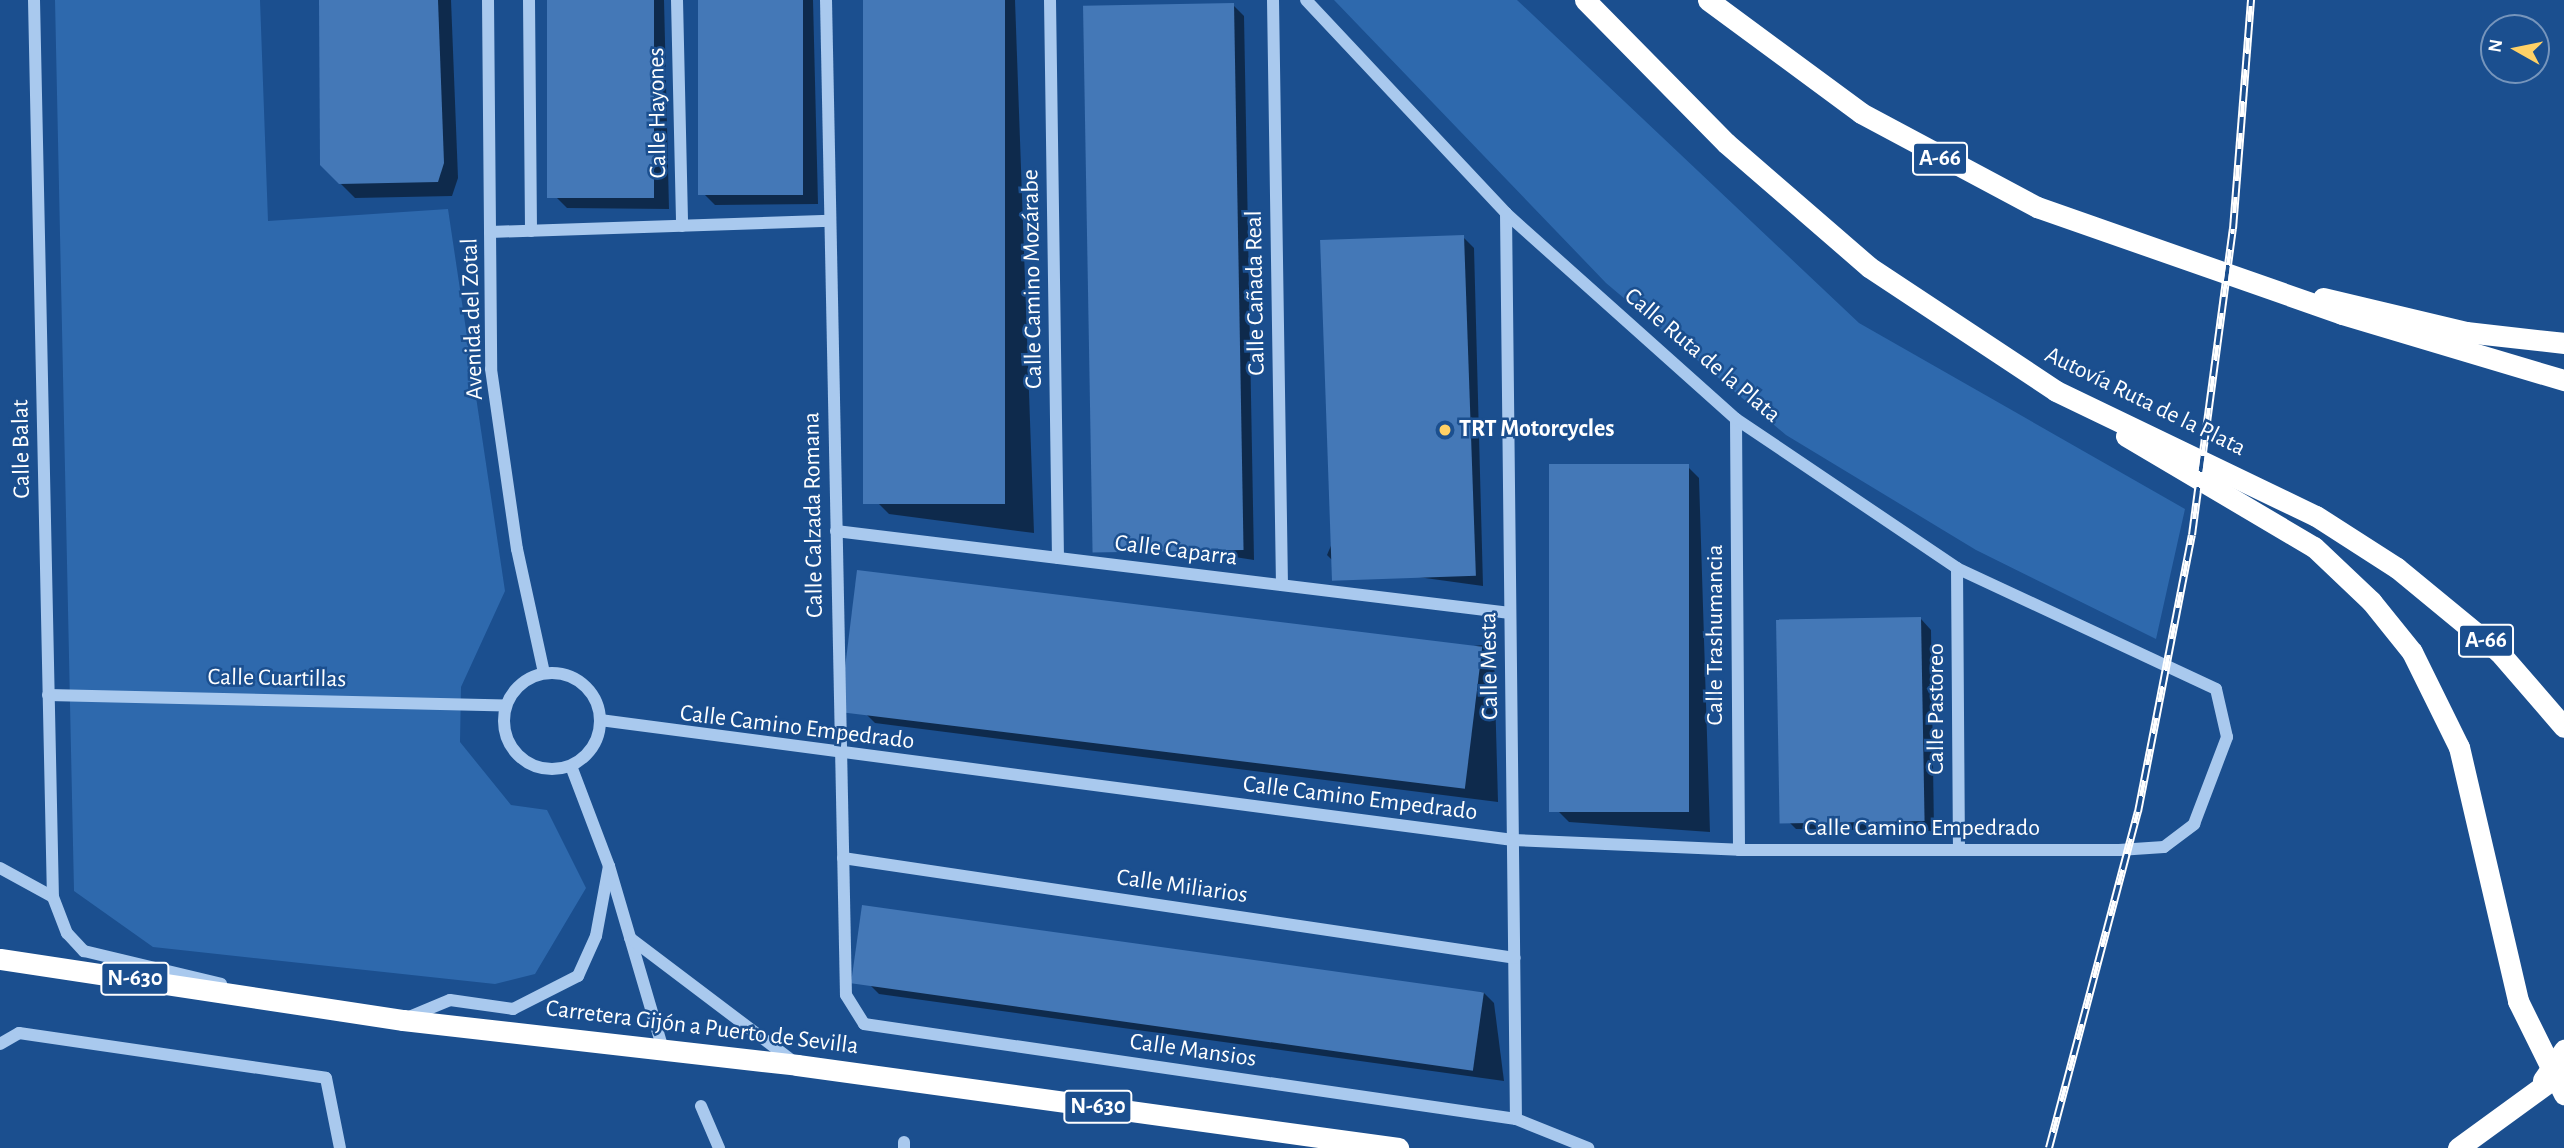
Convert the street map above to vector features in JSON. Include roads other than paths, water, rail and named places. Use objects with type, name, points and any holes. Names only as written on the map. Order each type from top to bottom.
[{"type":"highway","name":"Autovía Ruta de la Plata","points":[[1585,0],[1787,201],[1939,319],[2056,391],[2178,458],[2316,516],[2397,568],[2499,653],[2564,727]]},
{"type":"highway","name":"A-66","points":[[1708,0],[1816,83],[1980,181],[2199,266],[2463,341],[2564,380]]},
{"type":"highway","points":[[2463,341],[2564,343]]},
{"type":"highway","points":[[2178,458],[2292,531],[2371,601],[2421,668],[2459,747],[2518,1001],[2564,1094]]},
{"type":"highway","name":"Carretera Gijón a Puerto de Sevilla","points":[[0,958],[403,1020],[797,1065],[1398,1148]]},
{"type":"highway","points":[[2530,1099],[2564,1050]]},
{"type":"highway","points":[[2458,1148],[2530,1099],[2564,1071]]},
{"type":"street","name":"Calle Balat","points":[[34,0],[53,897],[67,933],[84,951],[171,968],[270,1000]]},
{"type":"street","name":"Avenida del Zotal","points":[[488,0],[491,369],[517,549],[544,673]]},
{"type":"street","points":[[529,0],[531,231]]},
{"type":"street","name":"Calle Hayones","points":[[677,0],[682,226]]},
{"type":"street","name":"Calle Calzada Romana","points":[[826,0],[839,753],[846,995],[864,1024]]},
{"type":"street","name":"Calle Camino Mozárabe","points":[[1049,0],[1058,558]]},
{"type":"street","name":"Calle Cañada Real","points":[[1273,0],[1282,585]]},
{"type":"street","name":"Calle Ruta de la Plata","points":[[1306,0],[1506,213],[1736,419],[1957,568],[2216,689]]},
{"type":"street","name":"Calle Mesta","points":[[1506,213],[1516,1119]]},
{"type":"street","points":[[490,232],[830,221]]},
{"type":"street","name":"Calle Trashumancia","points":[[1736,419],[1739,850]]},
{"type":"street","name":"Calle Caparra","points":[[836,531],[1510,613]]},
{"type":"street","name":"Calle Pastoreo","points":[[1957,568],[1959,849]]},
{"type":"street","points":[[544,673],[582,683],[594,695],[600,720],[594,745],[571,766],[538,768],[520,758],[503,729],[506,705],[518,685],[544,673]]},
{"type":"street","name":"Calle Camino Empedrado","points":[[600,720],[1513,840],[1739,850],[2119,850],[2164,847],[2194,824],[2227,737],[2216,689]]},
{"type":"street","name":"Calle Cuartillas","points":[[48,695],[506,705]]},
{"type":"street","points":[[571,766],[609,866],[663,1050]]},
{"type":"street","name":"Calle Miliarios","points":[[843,858],[1515,958]]},
{"type":"street","points":[[403,1020],[450,1000],[513,1009],[578,976],[596,936],[609,866]]},
{"type":"street","points":[[0,868],[53,897]]},
{"type":"street","points":[[631,938],[797,1065]]},
{"type":"street","name":"Calle Mansios","points":[[864,1024],[1516,1119],[1588,1148]]},
{"type":"street","points":[[0,1044],[19,1033],[326,1078],[340,1148]]},
{"type":"street","points":[[701,1106],[719,1148]]},
{"type":"railway","points":[[2049,1148],[2138,812],[2192,535],[2233,229],[2251,0]]},
{"type":"place","name":"TRT Motorcycles","points":[[1445,430]]}]
